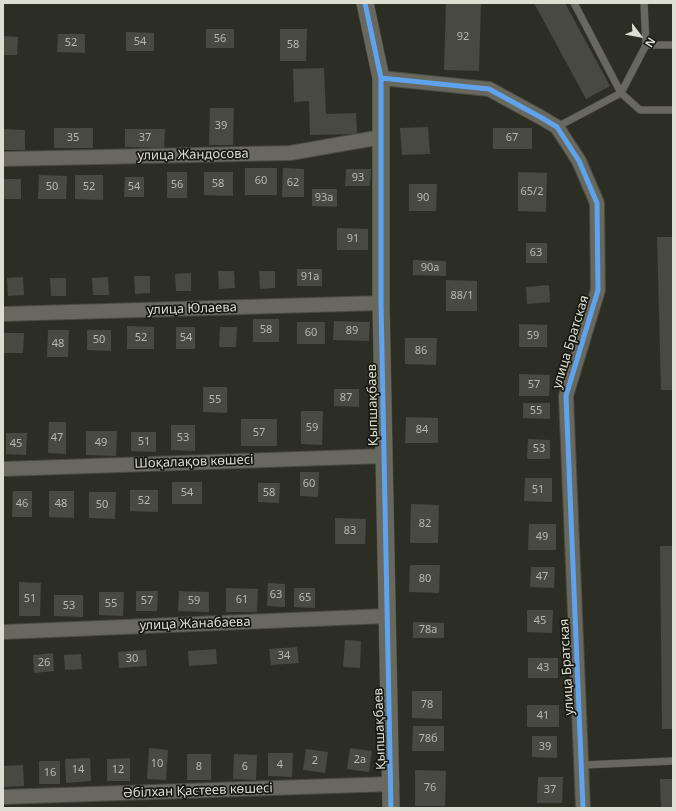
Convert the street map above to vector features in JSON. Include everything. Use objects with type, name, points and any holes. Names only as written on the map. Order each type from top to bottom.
[{"type":"street","name":"Қыпшақбаев","points":[[366,3],[381,78],[381,303],[392,784],[391,808]]},
{"type":"street","name":"улица Братская","points":[[381,78],[488,89],[556,127],[579,161],[597,203],[598,290],[566,396],[583,765],[583,808]]},
{"type":"street","name":"улица Жандосова","points":[[3,158],[290,153],[382,137]]},
{"type":"street","name":"улица Юлаева","points":[[3,314],[381,303]]},
{"type":"street","name":"Шоқалақов көшесі","points":[[3,468],[385,456]]},
{"type":"street","name":"улица Жанабаева","points":[[3,632],[387,616]]},
{"type":"street","name":"Әбілхан Қастеев көшесі","points":[[3,797],[392,784]]},
{"type":"lane","points":[[574,3],[621,93],[640,110],[673,110]]},
{"type":"lane","points":[[556,127],[621,93],[646,45],[644,3]]},
{"type":"lane","points":[[646,45],[673,45]]},
{"type":"lane","points":[[583,765],[673,760]]},
{"type":"building","points":[[446,3],[481,3],[479,71],[444,70]]},
{"type":"building","points":[[534,3],[565,3],[610,86],[586,99]]},
{"type":"building","points":[[206,29],[234,29],[234,48],[206,48]]},
{"type":"building","points":[[280,29],[307,29],[306,61],[280,61]]},
{"type":"building","points":[[126,32],[154,33],[154,51],[126,51]]},
{"type":"building","points":[[58,34],[85,34],[85,53],[57,52]]},
{"type":"building","points":[[3,36],[18,37],[17,55],[3,55]]},
{"type":"building","points":[[324,68],[326,114],[356,113],[357,134],[310,135],[309,101],[294,102],[293,69]]},
{"type":"building","points":[[210,108],[234,108],[233,145],[209,145]]},
{"type":"building","points":[[428,127],[430,154],[402,155],[400,128]]},
{"type":"building","points":[[54,128],[93,128],[93,148],[54,148]]},
{"type":"building","points":[[493,128],[532,128],[532,149],[493,149]]},
{"type":"building","points":[[3,129],[25,130],[25,150],[3,150]]},
{"type":"building","points":[[125,129],[165,129],[164,148],[125,147]]},
{"type":"building","points":[[245,168],[277,168],[277,195],[245,195]]},
{"type":"building","points":[[283,168],[304,169],[304,197],[282,197]]},
{"type":"building","points":[[346,169],[371,169],[370,186],[345,186]]},
{"type":"building","points":[[167,172],[187,172],[187,198],[167,198]]},
{"type":"building","points":[[204,172],[233,172],[233,196],[204,195]]},
{"type":"building","points":[[518,172],[547,173],[546,212],[518,211]]},
{"type":"building","points":[[39,175],[67,176],[66,199],[38,199]]},
{"type":"building","points":[[75,175],[103,175],[103,200],[75,199]]},
{"type":"building","points":[[125,177],[144,177],[144,197],[124,197]]},
{"type":"building","points":[[3,179],[21,179],[21,199],[3,199]]},
{"type":"building","points":[[409,184],[437,184],[436,211],[409,211]]},
{"type":"building","points":[[312,189],[337,189],[337,207],[312,206]]},
{"type":"building","points":[[337,228],[368,229],[368,250],[337,250]]},
{"type":"building","points":[[657,237],[673,237],[673,390],[661,390]]},
{"type":"building","points":[[526,243],[547,243],[547,263],[526,263]]},
{"type":"building","points":[[413,260],[446,261],[446,276],[413,275]]},
{"type":"building","points":[[297,269],[322,269],[322,286],[297,286]]},
{"type":"building","points":[[218,271],[234,271],[235,288],[219,289]]},
{"type":"building","points":[[259,271],[275,271],[275,288],[260,289]]},
{"type":"building","points":[[191,273],[191,291],[176,291],[175,274]]},
{"type":"building","points":[[134,276],[150,276],[150,293],[135,294]]},
{"type":"building","points":[[23,277],[24,295],[8,296],[7,278]]},
{"type":"building","points":[[108,277],[109,295],[93,295],[92,278]]},
{"type":"building","points":[[50,278],[66,278],[66,296],[51,296]]},
{"type":"building","points":[[446,280],[477,281],[477,311],[446,311]]},
{"type":"building","points":[[549,285],[550,302],[527,304],[526,287]]},
{"type":"building","points":[[253,319],[279,319],[279,342],[253,342]]},
{"type":"building","points":[[334,321],[370,322],[369,341],[333,340]]},
{"type":"building","points":[[297,322],[325,322],[325,344],[297,344]]},
{"type":"building","points":[[519,324],[547,325],[547,347],[519,347]]},
{"type":"building","points":[[127,326],[154,327],[154,349],[127,349]]},
{"type":"building","points":[[176,327],[195,327],[195,349],[176,349]]},
{"type":"building","points":[[220,327],[237,327],[236,347],[219,347]]},
{"type":"building","points":[[48,330],[69,330],[68,357],[47,357]]},
{"type":"building","points":[[87,330],[111,330],[111,351],[87,350]]},
{"type":"building","points":[[4,333],[24,333],[23,353],[4,353]]},
{"type":"building","points":[[405,338],[437,338],[436,365],[405,364]]},
{"type":"building","points":[[519,374],[550,375],[549,396],[519,396]]},
{"type":"building","points":[[203,387],[227,387],[227,413],[203,412]]},
{"type":"building","points":[[334,389],[359,389],[359,407],[334,406]]},
{"type":"building","points":[[523,403],[550,403],[550,419],[523,418]]},
{"type":"building","points":[[301,411],[323,411],[322,445],[301,444]]},
{"type":"building","points":[[406,417],[438,418],[438,443],[405,443]]},
{"type":"building","points":[[241,419],[277,419],[277,446],[241,446]]},
{"type":"building","points":[[49,422],[66,422],[66,454],[48,453]]},
{"type":"building","points":[[171,425],[195,425],[195,451],[171,450]]},
{"type":"building","points":[[86,431],[117,431],[116,456],[86,455]]},
{"type":"building","points":[[131,432],[156,432],[156,452],[131,451]]},
{"type":"building","points":[[6,433],[27,433],[26,455],[6,454]]},
{"type":"building","points":[[528,439],[550,440],[550,459],[527,459]]},
{"type":"building","points":[[300,472],[319,472],[318,497],[300,496]]},
{"type":"building","points":[[525,478],[552,478],[552,502],[524,501]]},
{"type":"building","points":[[172,482],[202,482],[202,504],[172,504]]},
{"type":"building","points":[[258,483],[280,483],[279,503],[258,502]]},
{"type":"building","points":[[130,490],[158,490],[158,512],[130,511]]},
{"type":"building","points":[[13,491],[32,491],[32,517],[12,517]]},
{"type":"building","points":[[49,491],[74,491],[74,518],[49,517]]},
{"type":"building","points":[[89,492],[116,492],[115,519],[89,518]]},
{"type":"building","points":[[411,504],[439,505],[438,543],[410,543]]},
{"type":"building","points":[[335,518],[366,519],[365,544],[335,544]]},
{"type":"building","points":[[529,524],[556,524],[556,550],[528,550]]},
{"type":"building","points":[[660,546],[673,546],[673,729],[662,729]]},
{"type":"building","points":[[410,565],[440,565],[439,593],[409,592]]},
{"type":"building","points":[[531,567],[555,567],[554,588],[530,587]]},
{"type":"building","points":[[19,582],[41,583],[40,616],[19,616]]},
{"type":"building","points":[[268,583],[285,584],[285,607],[267,606]]},
{"type":"building","points":[[226,588],[258,589],[257,612],[226,612]]},
{"type":"building","points":[[294,588],[315,588],[315,608],[294,607]]},
{"type":"building","points":[[136,591],[158,591],[157,611],[136,611]]},
{"type":"building","points":[[179,591],[209,592],[209,612],[178,611]]},
{"type":"building","points":[[99,592],[124,592],[123,616],[99,615]]},
{"type":"building","points":[[54,595],[83,595],[83,617],[54,616]]},
{"type":"building","points":[[527,610],[553,610],[552,633],[527,632]]},
{"type":"building","points":[[413,622],[444,623],[444,638],[413,638]]},
{"type":"building","points":[[345,640],[361,641],[360,668],[343,667]]},
{"type":"building","points":[[297,647],[299,663],[271,665],[269,649]]},
{"type":"building","points":[[216,649],[217,664],[189,666],[188,651]]},
{"type":"building","points":[[146,650],[147,666],[119,668],[118,652]]},
{"type":"building","points":[[53,653],[54,671],[34,673],[33,655]]},
{"type":"building","points":[[81,654],[82,669],[65,670],[64,655]]},
{"type":"building","points":[[528,658],[558,658],[558,678],[528,678]]},
{"type":"building","points":[[412,691],[442,691],[442,719],[412,718]]},
{"type":"building","points":[[527,705],[559,705],[559,727],[527,727]]},
{"type":"building","points":[[413,726],[444,726],[444,751],[412,751]]},
{"type":"building","points":[[532,736],[557,736],[557,758],[532,757]]},
{"type":"building","points":[[149,748],[168,750],[166,780],[147,779]]},
{"type":"building","points":[[350,748],[372,751],[369,772],[347,769]]},
{"type":"building","points":[[306,749],[328,752],[325,773],[303,770]]},
{"type":"building","points":[[268,753],[293,753],[292,777],[268,776]]},
{"type":"building","points":[[187,754],[211,754],[211,780],[187,780]]},
{"type":"building","points":[[234,754],[257,755],[256,780],[233,779]]},
{"type":"building","points":[[90,758],[91,781],[66,783],[65,759]]},
{"type":"building","points":[[130,758],[130,781],[107,781],[107,759]]},
{"type":"building","points":[[39,761],[60,761],[60,784],[39,784]]},
{"type":"building","points":[[23,765],[24,786],[3,787],[3,766]]},
{"type":"building","points":[[415,770],[446,771],[445,806],[415,806]]},
{"type":"building","points":[[538,777],[563,777],[562,803],[537,803]]},
{"type":"building","points":[[660,779],[673,779],[673,808],[661,808]]},
{"type":"cycle path","points":[[365,3],[381,78],[381,303],[391,808]]},
{"type":"cycle path","points":[[381,78],[489,89],[542,118],[557,127],[579,161],[597,203],[598,290],[566,396],[583,808]]}]
